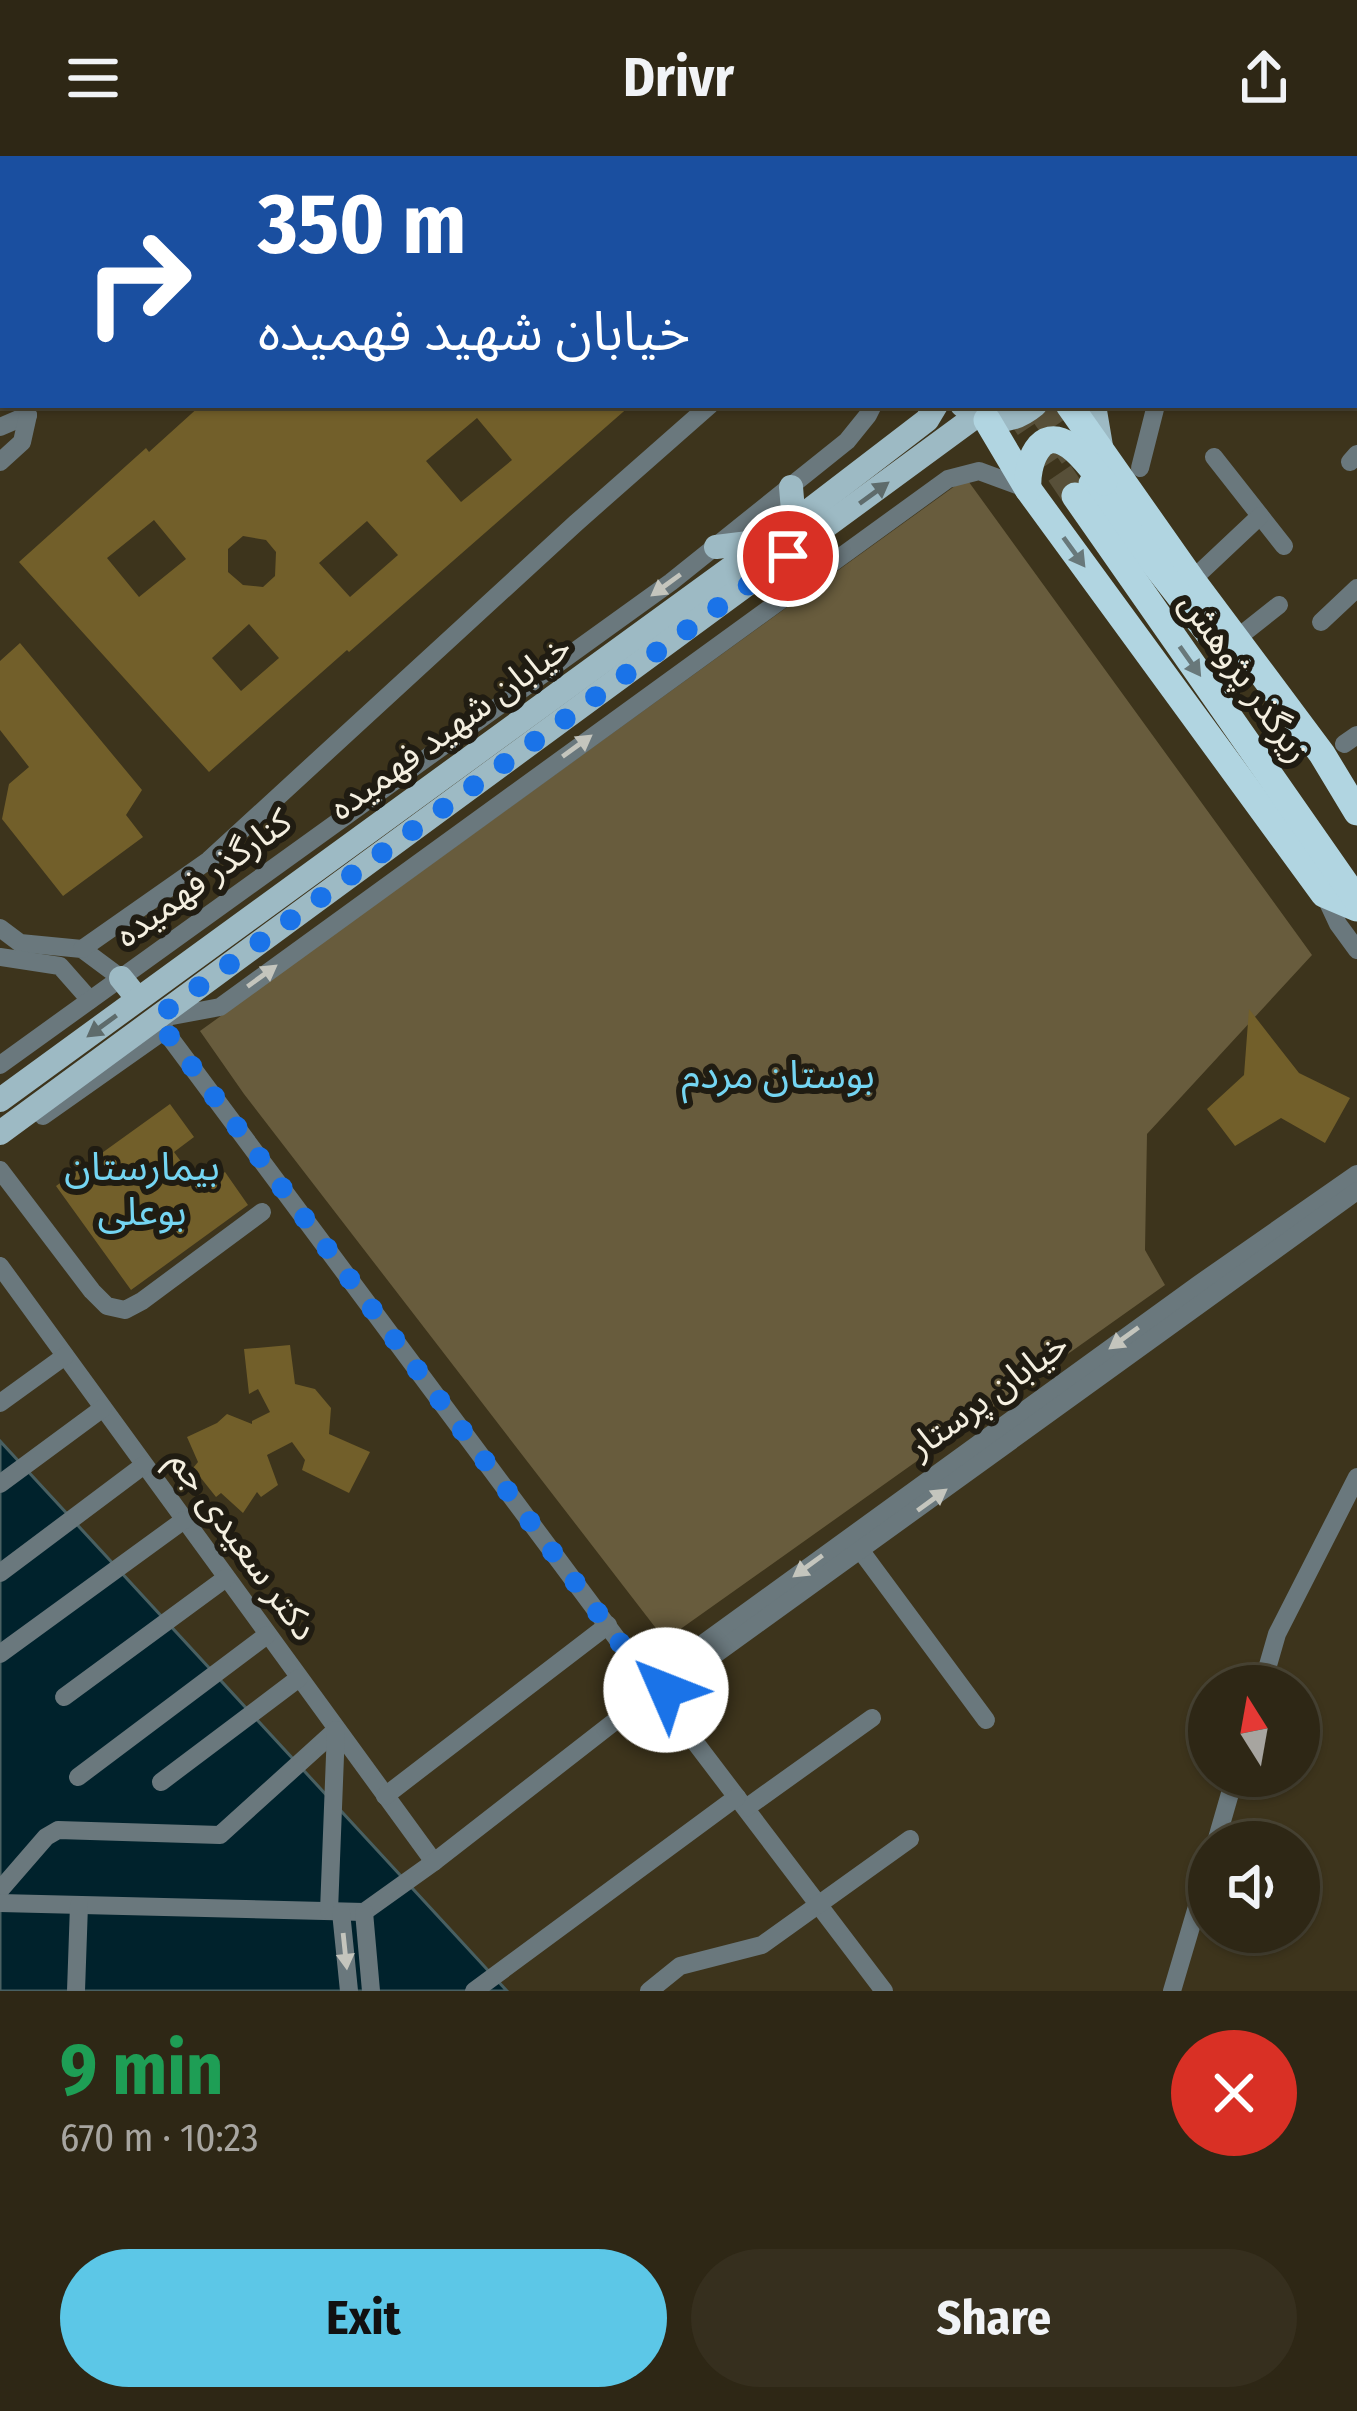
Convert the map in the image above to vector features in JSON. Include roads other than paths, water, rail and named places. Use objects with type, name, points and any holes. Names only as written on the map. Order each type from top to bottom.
[{"type":"highway","points":[[1072,408],[1322,754],[1357,812]]},
{"type":"highway","points":[[975,414],[1324,894],[1357,904]]},
{"type":"highway","points":[[1028,489],[1028,469],[1035,451],[1045,443],[1066,443],[1174,554]]},
{"type":"highway","name":"زیرگذر پژوهش","points":[[1357,823],[1083,490],[1357,904]]},
{"type":"main road","name":"خیابان شهید فهمیده","points":[[0,1100],[794,522],[927,420],[934,408]]},
{"type":"main road","name":"خیابان شهید فهمیده","points":[[0,1133],[160,1024],[975,414],[1011,419],[1030,408]]},
{"type":"main road","points":[[1094,408],[1102,454]]},
{"type":"main road","points":[[791,487],[794,522]]},
{"type":"main road","points":[[716,547],[767,541]]},
{"type":"main road","points":[[121,978],[138,999]]},
{"type":"street","points":[[82,949],[209,860],[707,408]]},
{"type":"street","name":"کنارگذر فهمیده","points":[[0,1065],[716,547],[848,441],[872,408]]},
{"type":"street","points":[[1141,468],[1155,408]]},
{"type":"street","points":[[0,427],[24,410]]},
{"type":"street","points":[[0,462],[22,442],[24,410]]},
{"type":"street","points":[[1214,458],[1284,546]]},
{"type":"street","points":[[0,1146],[160,1024],[220,1007],[948,479],[979,471],[1028,489]]},
{"type":"street","points":[[1192,580],[1260,516]]},
{"type":"street","points":[[1321,622],[1357,588]]},
{"type":"street","points":[[1236,640],[1279,605]]},
{"type":"street","points":[[1324,894],[1357,950]]},
{"type":"street","points":[[0,928],[20,943],[82,949],[121,978]]},
{"type":"street","points":[[0,958],[60,966],[90,1000]]},
{"type":"street","points":[[160,1024],[884,1991]]},
{"type":"street","points":[[0,1170],[92,1291],[107,1306],[125,1310],[262,1212]]},
{"type":"street","name":"خیابان پرستار","points":[[655,1686],[1199,1284],[1357,1174]]},
{"type":"street","name":"خیابان پرستار","points":[[655,1686],[861,1551],[1357,1191]]},
{"type":"street","name":"دکتر سعیدی جم","points":[[1,1270],[434,1862]]},
{"type":"street","points":[[0,1403],[65,1356]]},
{"type":"street","points":[[0,1484],[103,1408]]},
{"type":"street","points":[[0,1573],[144,1465]]},
{"type":"street","points":[[1268,1665],[1277,1634],[1357,1477]]},
{"type":"street","points":[[0,1654],[184,1520]]},
{"type":"street","points":[[861,1551],[986,1720]]},
{"type":"street","points":[[64,1697],[226,1578]]},
{"type":"street","points":[[386,1796],[608,1625]]},
{"type":"street","points":[[78,1778],[267,1635]]},
{"type":"street","points":[[161,1782],[298,1678]]},
{"type":"street","points":[[0,1903],[364,1912],[655,1686]]},
{"type":"street","points":[[474,1991],[742,1802],[872,1718]]},
{"type":"street","points":[[0,1890],[58,1830],[220,1835],[336,1730]]},
{"type":"street","points":[[336,1730],[335,1912],[349,1991]]},
{"type":"street","points":[[649,1991],[680,1966],[762,1945],[910,1839]]},
{"type":"street","points":[[76,1991],[79,1905]]},
{"type":"street","points":[[364,1912],[370,1991]]},
{"type":"street","points":[[1172,1991],[1188,1937]]},
{"type":"water","points":[[0,1441],[507,1991],[0,1991]]},
{"type":"tunnel","points":[[1016,408],[1075,496]]},
{"type":"tunnel","points":[[1040,408],[1073,456]]},
{"type":"district","name":"بوستان مردم","points":[[778,1075]]},
{"type":"district","name":"بیمارستان بوعلی","points":[[142,1190]]}]
